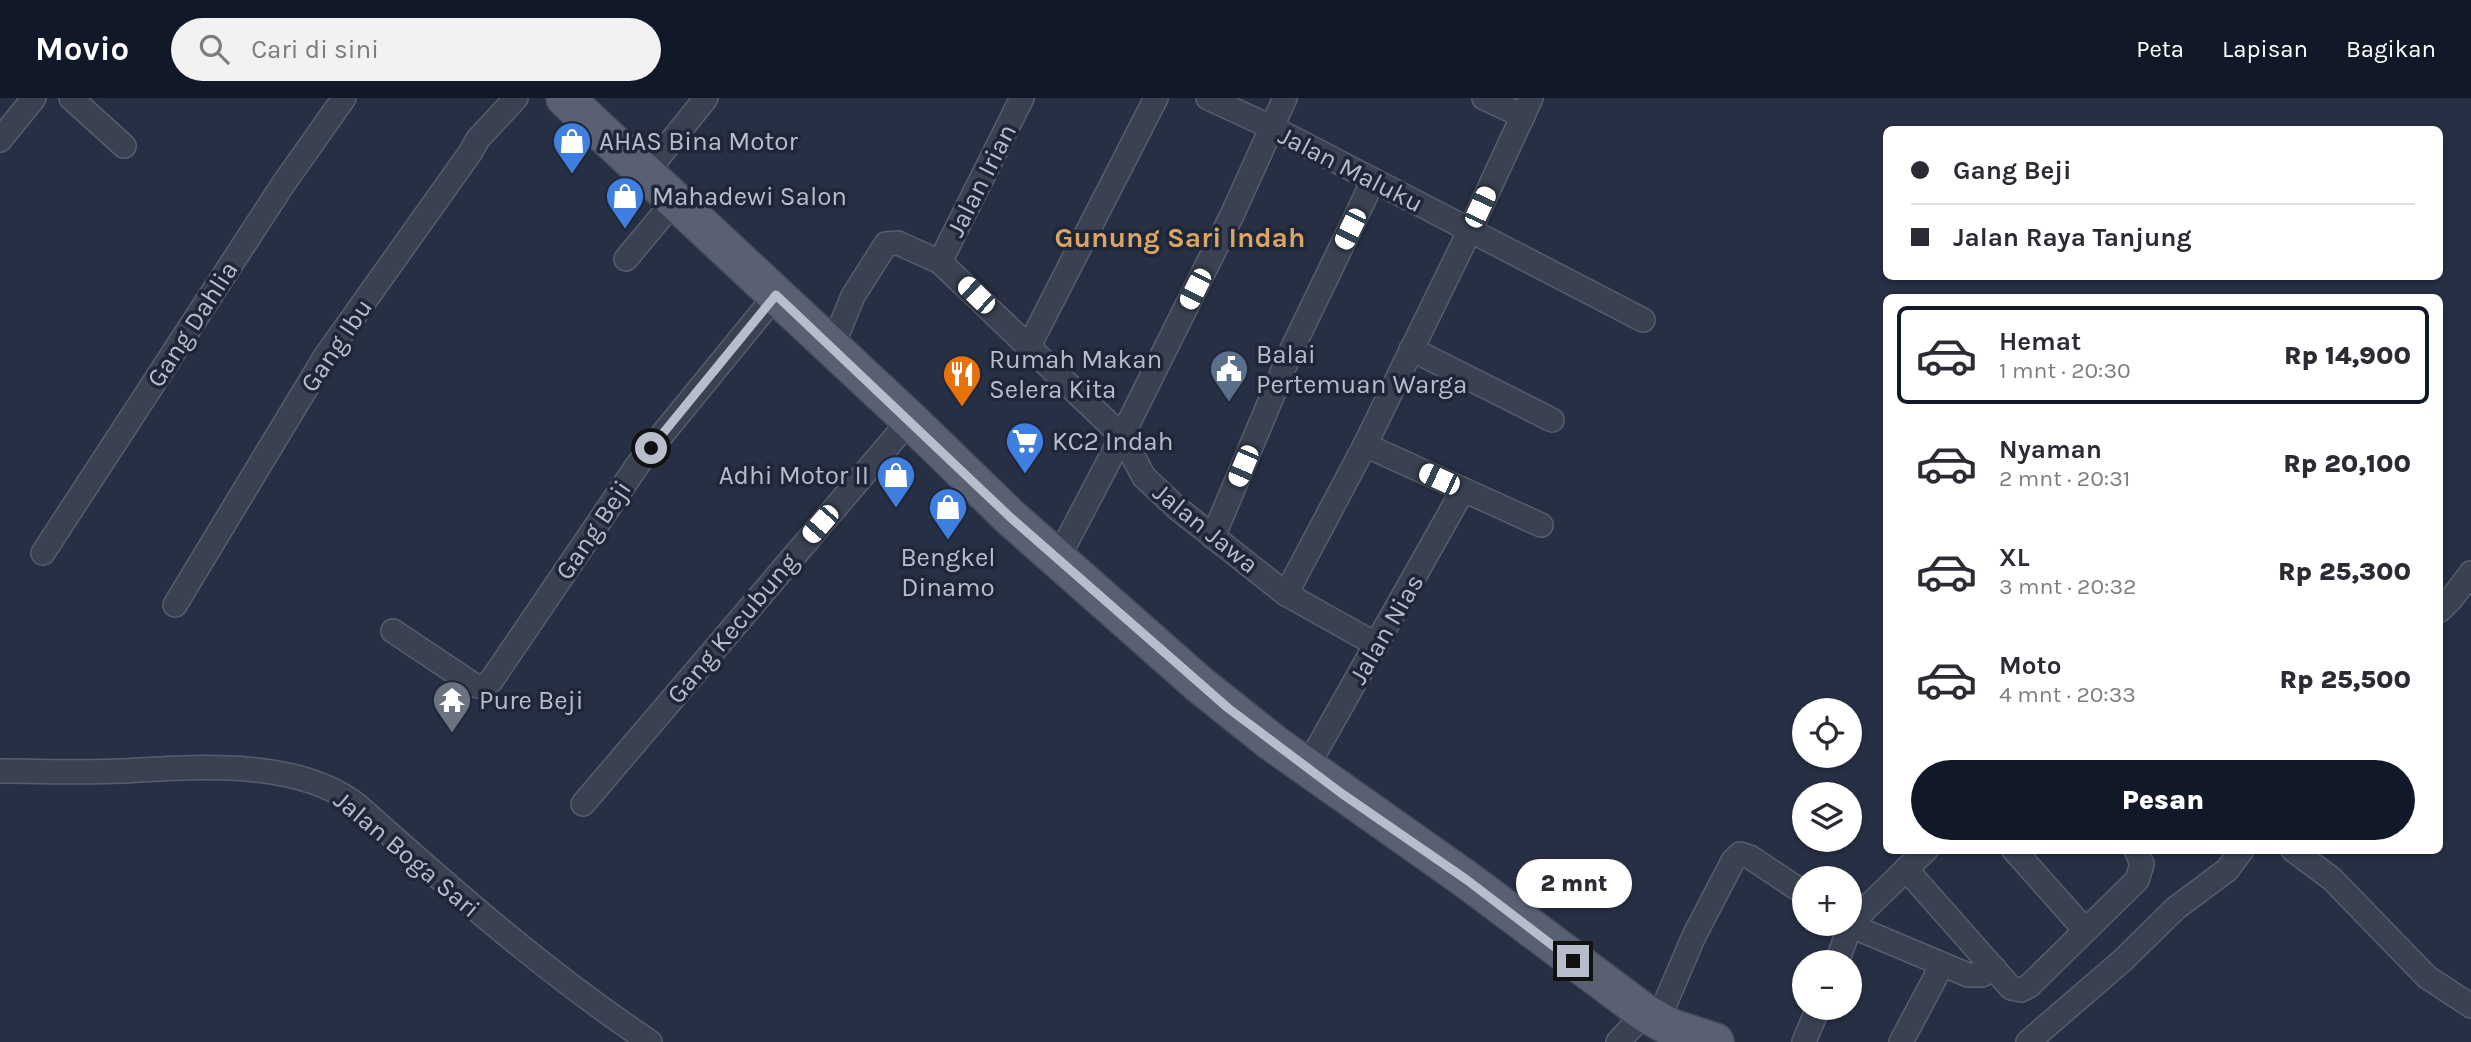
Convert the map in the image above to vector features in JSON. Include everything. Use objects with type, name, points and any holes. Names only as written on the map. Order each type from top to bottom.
[{"type":"main road","points":[[565,98],[1057,560],[1228,708],[1651,1017],[1688,1034],[1715,1042]]},
{"type":"street","points":[[0,140],[34,98]]},
{"type":"street","points":[[71,98],[124,146]]},
{"type":"street","name":"Gang Dahlia","points":[[43,553],[284,183],[344,98]]},
{"type":"street","name":"Gang Ibu","points":[[175,605],[325,357],[478,139],[516,98]]},
{"type":"street","points":[[645,174],[706,98]]},
{"type":"street","name":"Jalan Irian","points":[[940,262],[1022,98]]},
{"type":"street","points":[[1029,346],[1156,98]]},
{"type":"street","name":"Jalan Maluku","points":[[1208,98],[1271,127],[1643,320]]},
{"type":"street","points":[[1057,560],[1232,215],[1285,98]]},
{"type":"street","points":[[1286,594],[1365,445],[1527,107],[1484,98]]},
{"type":"street","points":[[1213,537],[1292,349],[1373,181]]},
{"type":"street","points":[[626,259],[674,200]]},
{"type":"street","name":"Jalan Jawa","points":[[832,347],[853,296],[882,247],[893,242],[940,262],[1122,436],[1144,477],[1177,508],[1286,594],[1377,645]]},
{"type":"street","name":"Gang Beji","points":[[393,631],[474,685],[482,687],[491,681],[639,463],[776,295]]},
{"type":"street","points":[[1411,349],[1552,420]]},
{"type":"street","name":"Gang Kecubung","points":[[583,804],[909,420]]},
{"type":"street","points":[[1365,445],[1541,525]]},
{"type":"street","name":"Jalan Nias","points":[[1307,767],[1463,490]]},
{"type":"street","points":[[2443,607],[2471,573]]},
{"type":"street","name":"Jalan Boga Sari","points":[[0,771],[215,768],[276,774],[320,784],[356,805],[527,953],[650,1042]]},
{"type":"street","points":[[1618,1042],[1651,1017],[1733,861],[1740,854],[1750,857],[1792,885]]},
{"type":"street","points":[[1862,910],[1922,854]]},
{"type":"street","points":[[2018,854],[2085,930]]},
{"type":"street","points":[[1906,869],[2011,988],[2025,989],[2140,875],[2142,861],[2138,854]]},
{"type":"street","points":[[2028,1042],[2123,960],[2176,908],[2227,870],[2239,854]]},
{"type":"street","points":[[2298,854],[2332,879],[2427,977],[2471,1006]]},
{"type":"street","points":[[1862,931],[1973,976],[1994,968]]},
{"type":"street","points":[[1901,1042],[1941,965]]},
{"type":"street","points":[[1804,1042],[1813,1020]]},
{"type":"place","name":"AHAS Bina Motor","points":[[572,175]]},
{"type":"place","name":"Mahadewi Salon","points":[[625,230]]},
{"type":"place","name":"Balai Pertemuan Warga","points":[[1229,403]]},
{"type":"place","name":"Rumah Makan Selera Kita","points":[[962,408]]},
{"type":"place","name":"KC2 Indah","points":[[1025,475]]},
{"type":"place","name":"Adhi Motor II","points":[[896,509]]},
{"type":"place","name":"Bengkel Dinamo","points":[[948,541]]},
{"type":"place","name":"Pure Beji","points":[[452,734]]},
{"type":"district","name":"Gunung Sari Indah","points":[[1180,237]]},
{"type":"route","points":[[651,448],[776,295],[1057,560],[1228,708],[1341,793],[1467,880],[1573,961]]}]
